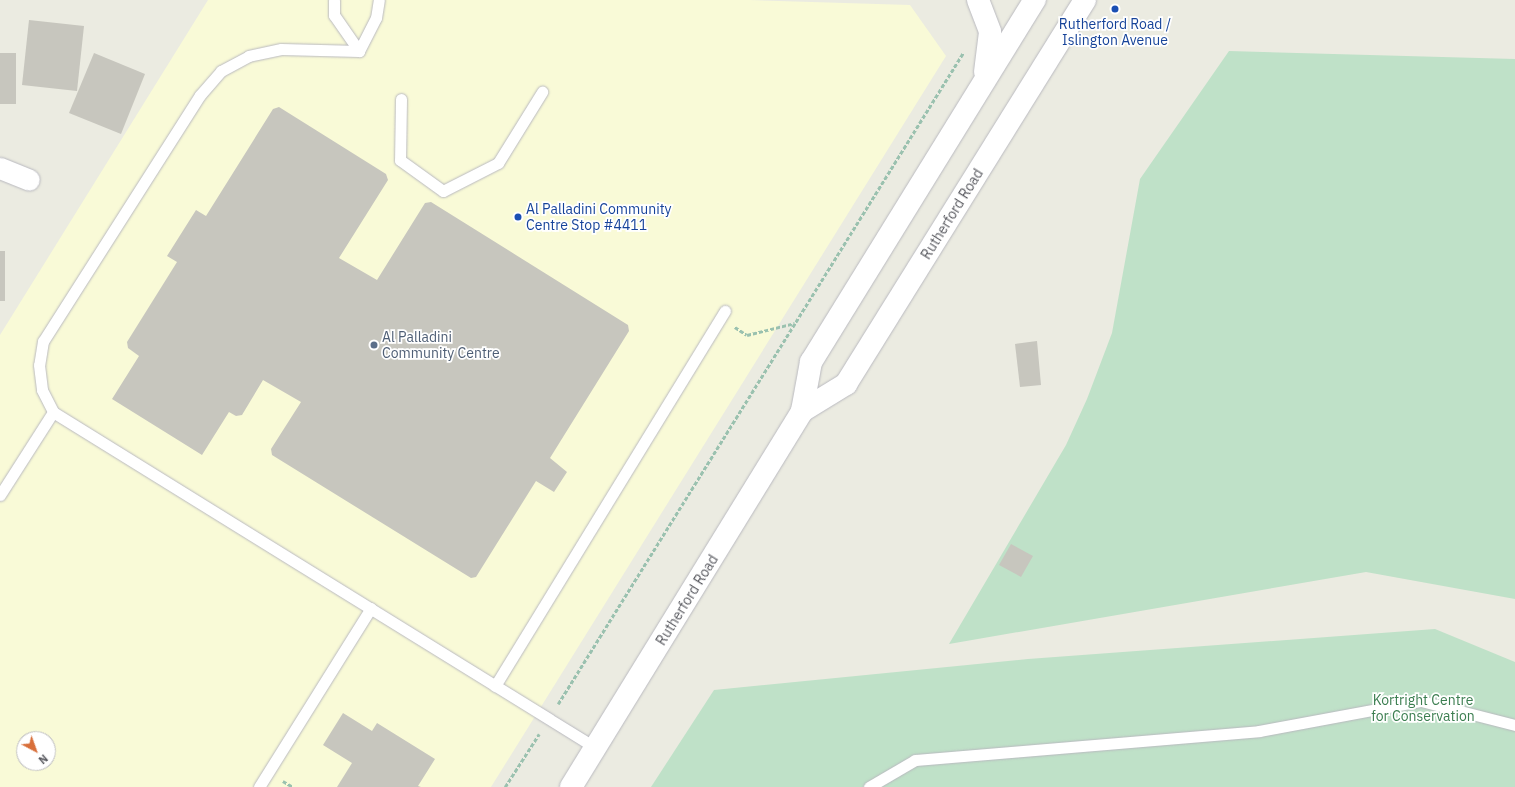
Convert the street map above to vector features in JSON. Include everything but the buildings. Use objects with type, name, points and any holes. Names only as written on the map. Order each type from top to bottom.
[{"type":"main road","points":[[978,0],[990,32],[982,86]]},
{"type":"main road","name":"Rutherford Road","points":[[571,787],[802,412],[811,362],[1035,0]]},
{"type":"main road","name":"Rutherford Road","points":[[802,412],[846,384],[1085,0]]},
{"type":"street","points":[[0,168],[29,180]]},
{"type":"lane","points":[[334,0],[334,16],[359,51]]},
{"type":"lane","points":[[359,51],[376,18],[379,0]]},
{"type":"lane","points":[[359,51],[281,49],[250,56],[222,71],[200,95],[43,341],[39,365],[42,390],[53,412],[596,748]]},
{"type":"lane","points":[[402,99],[400,160],[443,191],[498,163],[542,92]]},
{"type":"lane","points":[[496,686],[723,315]]},
{"type":"lane","points":[[0,496],[53,412]]},
{"type":"lane","points":[[259,787],[371,608]]},
{"type":"lane","points":[[869,787],[915,760],[1259,731],[1421,701],[1515,725]]},
{"type":"path","points":[[505,787],[549,719],[967,46]]},
{"type":"path","points":[[723,315],[747,335],[795,323]]},
{"type":"shaded area","points":[[208,0],[749,0],[910,5],[946,56],[491,787],[0,787],[0,335]]},
{"type":"green space","points":[[1229,51],[1515,59],[1515,599],[1366,572],[949,644],[1066,445],[1087,399],[1112,333],[1140,179]]},
{"type":"green space","name":"Kortright Centre for Conservation","points":[[1435,629],[1515,662],[1515,787],[651,787],[714,690],[1028,659]]},
{"type":"place","name":"Rutherford Road / Islington Avenue","points":[[1115,9]]},
{"type":"place","name":"Al Palladini Community Centre Stop #4411","points":[[518,217]]},
{"type":"place","name":"Al Palladini Community Centre","points":[[374,345]]}]
